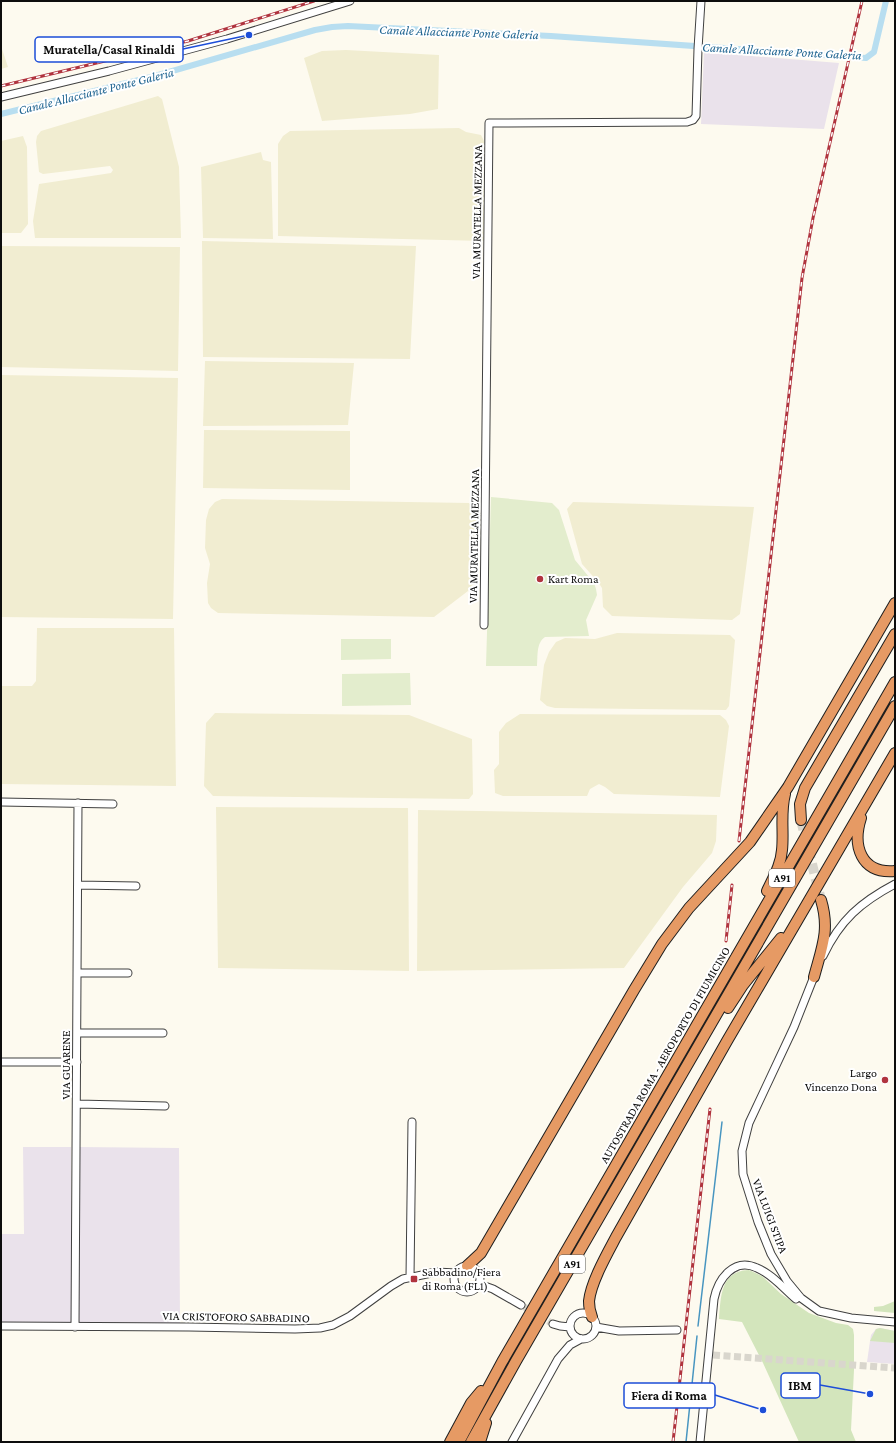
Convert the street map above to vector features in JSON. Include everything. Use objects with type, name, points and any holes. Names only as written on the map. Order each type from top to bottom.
[{"type":"highway","points":[[467,1266],[481,1253],[658,951],[689,908],[750,842],[788,787],[895,603]]},
{"type":"highway","points":[[801,820],[800,804],[805,788],[895,634]]},
{"type":"highway","name":"AUTOSTRADA ROMA - AEROPORTO DI FIUMICINO","points":[[459,1442],[502,1362],[895,682]]},
{"type":"highway","name":"AUTOSTRADA ROMA - AEROPORTO DI FIUMICINO","points":[[471,1442],[681,1075],[895,706]]},
{"type":"highway","points":[[592,1317],[589,1308],[590,1295],[609,1250],[723,1048],[895,753]]},
{"type":"highway","points":[[759,918],[764,898],[781,860],[783,806],[788,787]]},
{"type":"highway","points":[[867,802],[858,829],[860,852],[865,861],[873,867],[885,871],[895,871]]},
{"type":"highway","points":[[814,977],[826,926],[821,900]]},
{"type":"highway","points":[[681,1075],[715,1030],[740,989],[781,938],[798,911],[808,903]]},
{"type":"highway","points":[[450,1442],[471,1403],[502,1362]]},
{"type":"highway","points":[[480,1442],[485,1427],[486,1415]]},
{"type":"street","points":[[1,97],[117,69],[227,39],[350,1]]},
{"type":"street","name":"VIA MURATELLA MEZZANA","points":[[484,625],[489,124],[687,122],[693,120],[696,116],[701,1]]},
{"type":"street","points":[[1,802],[113,804]]},
{"type":"street","name":"VIA GUARENE","points":[[75,1327],[78,803]]},
{"type":"street","name":"VIA LUIGI STIPA","points":[[895,884],[869,898],[857,908],[844,921],[833,937],[814,977],[794,1026],[752,1114],[744,1142],[742,1162],[743,1174],[758,1222],[781,1272],[797,1294],[805,1302],[819,1311],[851,1318],[895,1322]]},
{"type":"street","points":[[78,885],[136,886]]},
{"type":"street","points":[[78,973],[128,973]]},
{"type":"street","points":[[77,1033],[163,1033]]},
{"type":"street","points":[[1,1062],[77,1062]]},
{"type":"street","points":[[77,1104],[164,1106]]},
{"type":"street","points":[[410,1277],[412,1122]]},
{"type":"street","points":[[467,1266],[475,1269],[480,1276],[479,1284],[470,1292],[462,1291],[454,1281],[456,1273],[460,1268],[467,1266]]},
{"type":"street","points":[[700,1442],[714,1299],[719,1284],[725,1274],[741,1266],[756,1267],[767,1274],[802,1303],[819,1311]]},
{"type":"street","name":"VIA CRISTOFORO SABBADINO","points":[[1,1326],[320,1328],[342,1321],[391,1286],[410,1277],[436,1272],[456,1273]]},
{"type":"street","points":[[479,1284],[493,1289],[520,1305]]},
{"type":"street","points":[[512,1442],[558,1359],[570,1345],[580,1339],[589,1338],[595,1331],[596,1327],[594,1320],[588,1315],[580,1314],[573,1319],[570,1327],[573,1335],[580,1339]]},
{"type":"street","points":[[553,1324],[570,1327]]},
{"type":"street","points":[[596,1327],[619,1331],[677,1330]]},
{"type":"shaded area","points":[[1,46],[8,67],[1,69]]},
{"type":"shaded area","points":[[346,50],[439,55],[438,109],[410,114],[322,121],[304,58],[322,51]]},
{"type":"shaded area","points":[[704,52],[839,63],[824,129],[701,124]]},
{"type":"shaded area","points":[[158,96],[162,99],[179,167],[181,238],[35,238],[33,221],[39,184],[111,173],[113,170],[110,166],[43,174],[39,172],[36,142],[37,136],[41,131]]},
{"type":"shaded area","points":[[459,128],[466,132],[481,135],[484,141],[485,241],[278,236],[278,144],[283,136],[290,131]]},
{"type":"shaded area","points":[[23,136],[27,147],[28,224],[21,233],[1,233],[1,141]]},
{"type":"shaded area","points":[[261,152],[263,160],[271,162],[273,239],[203,238],[201,167]]},
{"type":"shaded area","points":[[202,241],[416,246],[410,359],[203,357]]},
{"type":"shaded area","points":[[1,246],[180,247],[178,371],[1,367]]},
{"type":"shaded area","points":[[205,361],[354,363],[348,425],[203,426]]},
{"type":"shaded area","points":[[1,375],[178,378],[173,619],[1,617]]},
{"type":"shaded area","points":[[204,430],[350,431],[350,490],[203,488]]},
{"type":"shaded area","points":[[222,499],[469,503],[479,514],[476,579],[468,591],[434,617],[218,613],[211,608],[208,603],[207,583],[210,564],[205,548],[206,520],[209,509],[215,502]]},
{"type":"shaded area","points":[[573,502],[754,507],[740,614],[732,620],[612,616],[603,607],[602,588],[582,564],[567,509]]},
{"type":"shaded area","points":[[37,628],[174,628],[176,786],[1,784],[1,686],[32,686],[36,681]]},
{"type":"shaded area","points":[[617,633],[730,635],[735,640],[729,706],[726,710],[555,708],[547,706],[540,700],[544,665],[549,652],[556,642],[565,638],[595,639]]},
{"type":"shaded area","points":[[215,713],[409,715],[472,739],[473,794],[469,799],[213,796],[204,786],[206,723]]},
{"type":"shaded area","points":[[520,714],[720,715],[726,720],[729,726],[720,797],[614,794],[599,784],[590,789],[587,796],[503,796],[495,793],[494,770],[499,764],[499,732],[506,723]]},
{"type":"shaded area","points":[[216,807],[408,808],[409,971],[218,968]]},
{"type":"shaded area","points":[[418,810],[717,815],[716,841],[712,853],[683,887],[624,968],[417,971]]},
{"type":"shaded area","points":[[23,1147],[71,1147],[71,1323],[1,1322],[1,1234],[24,1234]]},
{"type":"shaded area","points":[[79,1147],[179,1148],[180,1324],[78,1323]]},
{"type":"shaded area","points":[[880,1328],[895,1331],[895,1364],[867,1362],[871,1335],[876,1329]]},
{"type":"green space","name":"Kart Roma","points":[[491,497],[552,503],[559,510],[575,560],[594,583],[596,589],[597,595],[586,620],[589,636],[545,637],[539,646],[537,666],[486,666]]},
{"type":"green space","points":[[341,639],[391,639],[391,659],[341,660]]},
{"type":"green space","points":[[410,673],[411,705],[342,706],[342,674]]},
{"type":"green space","points":[[749,1270],[762,1276],[781,1294],[809,1313],[836,1323],[848,1325],[853,1329],[854,1370],[851,1430],[856,1442],[799,1442],[763,1363],[742,1322],[719,1319],[720,1302],[727,1280],[739,1271]]},
{"type":"green space","points":[[895,1301],[895,1313],[874,1311],[874,1307],[883,1306]]},
{"type":"green space","points":[[880,1328],[895,1331],[895,1343],[870,1341],[876,1329]]},
{"type":"waterway","name":"Canale Allacciante Ponte Galeria","points":[[1,114],[155,76],[315,30],[332,27],[348,26],[551,36],[866,58],[874,52],[886,1]]},
{"type":"waterway","points":[[698,1326],[722,1122]]},
{"type":"waterway","points":[[686,1442],[697,1336]]},
{"type":"tunnel","points":[[801,820],[821,900]]},
{"type":"tunnel","points":[[521,1305],[553,1324]]},
{"type":"tunnel","points":[[713,1355],[895,1368]]},
{"type":"railway","points":[[1,86],[188,41],[314,1]]},
{"type":"railway","points":[[739,841],[802,278],[813,218],[862,1]]},
{"type":"railway","points":[[726,941],[732,885]]},
{"type":"railway","points":[[673,1442],[710,1109]]},
{"type":"place","name":"Muratella/Casal Rinaldi","points":[[249,35]]},
{"type":"place","name":"Kart Roma","points":[[540,579]]},
{"type":"place","name":"Largo Vincenzo Dona","points":[[885,1080]]},
{"type":"place","name":"Sabbadino/Fiera di Roma (FL1)","points":[[414,1279]]},
{"type":"place","name":"IBM","points":[[870,1394]]},
{"type":"place","name":"Fiera di Roma","points":[[763,1410]]}]
